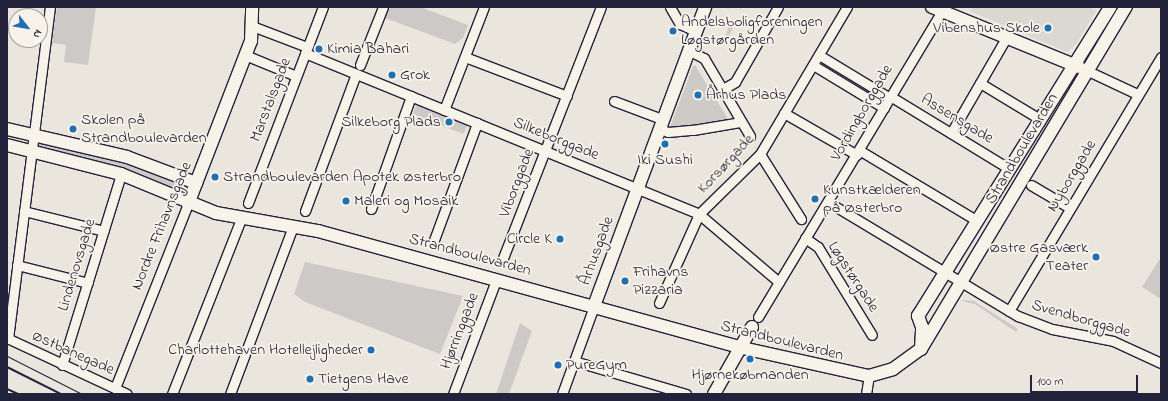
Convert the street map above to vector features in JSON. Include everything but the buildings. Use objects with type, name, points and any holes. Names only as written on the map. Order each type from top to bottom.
[{"type":"street","points":[[7,339],[50,7]]},
{"type":"street","name":"Nordre Frihavnsgade","points":[[115,388],[245,56],[252,26],[252,7]]},
{"type":"street","name":"Marstalsgade","points":[[248,203],[323,7]]},
{"type":"street","points":[[360,65],[382,7]]},
{"type":"street","points":[[444,110],[484,7]]},
{"type":"street","name":"Viborggade","points":[[503,258],[601,7]]},
{"type":"street","points":[[670,7],[680,24],[695,31]]},
{"type":"street","name":"Århusgade","points":[[562,394],[705,7]]},
{"type":"street","points":[[723,89],[735,82],[778,7]]},
{"type":"street","name":"Korsørgade","points":[[659,303],[699,214],[760,154],[847,7]]},
{"type":"street","name":"Strandboulevarden","points":[[921,349],[922,327],[918,316],[1038,118],[1110,7]]},
{"type":"street","name":"Strandboulevarden","points":[[7,145],[32,150],[122,174],[188,204],[241,219],[293,226],[594,306],[738,347],[869,376],[893,369],[921,349],[1126,7]]},
{"type":"street","points":[[939,8],[1006,38],[1073,64],[1137,94]]},
{"type":"street","name":"Vordingborggade","points":[[758,317],[884,108],[939,8]]},
{"type":"street","name":"Silkeborggade","points":[[252,26],[356,74],[699,214],[779,282]]},
{"type":"street","points":[[951,133],[1006,38]]},
{"type":"street","points":[[688,50],[704,58],[750,136]]},
{"type":"street","name":"Assensgade","points":[[819,55],[1008,168]]},
{"type":"street","points":[[245,56],[296,76]]},
{"type":"street","points":[[465,57],[567,96]]},
{"type":"street","name":"Nyborggade","points":[[1009,311],[1137,94],[1161,57]]},
{"type":"street","points":[[813,65],[884,108]]},
{"type":"street","points":[[305,211],[356,74]]},
{"type":"street","name":"Strandboulevarden","points":[[980,83],[1038,118]]},
{"type":"street","points":[[371,209],[411,96]]},
{"type":"street","points":[[614,101],[661,124],[681,131],[741,122]]},
{"type":"street","points":[[784,113],[858,152],[976,220]]},
{"type":"street","points":[[434,240],[477,123]]},
{"type":"street","points":[[7,129],[34,133],[127,157],[196,183]]},
{"type":"street","points":[[760,154],[801,219]]},
{"type":"street","name":"Lindenovsgade","points":[[62,365],[122,174]]},
{"type":"street","points":[[1032,185],[1070,208]]},
{"type":"street","name":"Svendborggade","points":[[828,202],[1009,311],[1036,324],[1113,341],[1161,363]]},
{"type":"street","points":[[24,211],[104,231]]},
{"type":"street","points":[[172,394],[241,219]]},
{"type":"street","points":[[230,394],[293,226]]},
{"type":"street","name":"Løgstørgade","points":[[805,238],[818,247],[872,335]]},
{"type":"street","points":[[17,265],[88,282]]},
{"type":"street","name":"Hjørringgade","points":[[453,394],[496,280]]},
{"type":"street","points":[[714,394],[738,347],[752,327]]},
{"type":"street","name":"Østbanegade","points":[[7,339],[127,394]]},
{"type":"street","points":[[574,361],[686,394]]},
{"type":"street","points":[[866,394],[869,376]]},
{"type":"shaded area","points":[[57,7],[96,7],[88,65],[64,62],[66,45],[52,43]]},
{"type":"shaded area","points":[[390,7],[420,7],[468,25],[463,38],[455,44],[385,18]]},
{"type":"shaded area","name":"Vibenshus Skole","points":[[973,7],[1089,7],[1096,11],[1077,43],[1067,52],[970,11]]},
{"type":"shaded area","points":[[1115,7],[1121,7],[1089,62],[1085,60]]},
{"type":"shaded area","points":[[729,25],[733,28],[724,46],[720,37],[726,35]]},
{"type":"shaded area","name":"Århus Plads","points":[[695,65],[731,124],[669,130],[693,66]]},
{"type":"shaded area","points":[[417,103],[468,124],[463,134],[413,114]]},
{"type":"shaded area","points":[[40,138],[133,164],[180,184],[177,190],[150,179],[36,148]]},
{"type":"shaded area","points":[[1161,257],[1161,299],[1142,287]]},
{"type":"shaded area","points":[[305,262],[463,296],[440,354],[305,302],[294,294]]},
{"type":"shaded area","points":[[961,301],[974,301],[1018,329],[1016,332],[975,304]]},
{"type":"shaded area","points":[[520,323],[532,331],[509,394],[496,394]]},
{"type":"tram line","points":[[7,356],[82,394]]},
{"type":"railway","points":[[7,367],[61,394]]},
{"type":"railway","points":[[7,389],[18,394]]},
{"type":"place","name":"Vibenshus Skole","points":[[1048,28]]},
{"type":"place","name":"Andelsboligforeningen Løgstørgården","points":[[673,31]]},
{"type":"place","name":"Kimia Bahari","points":[[319,49]]},
{"type":"place","name":"Grok","points":[[392,75]]},
{"type":"place","name":"Århus Plads","points":[[698,95]]},
{"type":"place","name":"Silkeborg Plads","points":[[449,122]]},
{"type":"place","name":"Skolen på Strandboulevarden","points":[[73,129]]},
{"type":"place","name":"Iki Sushi","points":[[665,144]]},
{"type":"place","name":"Strandboulevarden Apotek Østerbro","points":[[215,177]]},
{"type":"place","name":"Kunstkælderen på Østerbro","points":[[815,199]]},
{"type":"place","name":"Maleri og Mosaik","points":[[346,201]]},
{"type":"place","name":"Circle K","points":[[560,239]]},
{"type":"place","name":"Østre Gasværk Teater","points":[[1096,257]]},
{"type":"place","name":"Frihavns Pizzaria","points":[[625,281]]},
{"type":"place","name":"Charlottehaven Hotellejligheder","points":[[371,350]]},
{"type":"place","name":"Hjørnekøbmanden","points":[[750,359]]},
{"type":"place","name":"PureGym","points":[[558,365]]},
{"type":"place","name":"Tietgens Have","points":[[310,379]]}]
